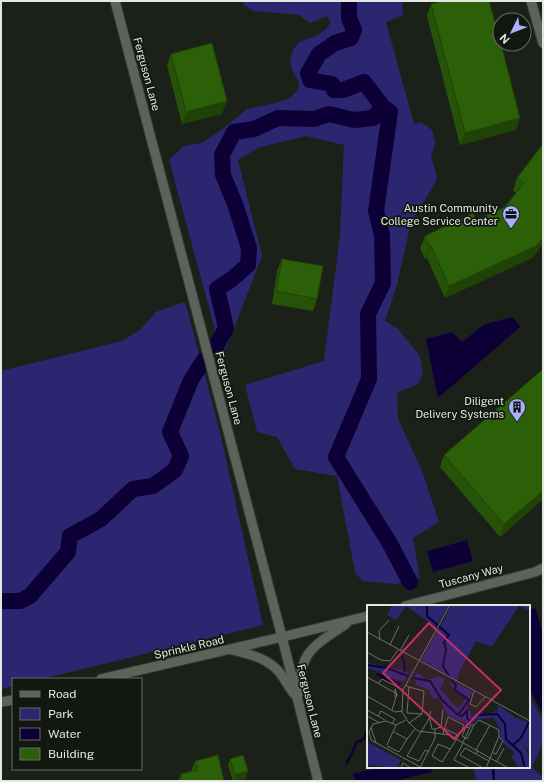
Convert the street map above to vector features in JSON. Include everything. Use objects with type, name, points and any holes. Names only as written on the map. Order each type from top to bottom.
[{"type":"street","name":"Ferguson Lane","points":[[115,1],[318,781]]},
{"type":"street","points":[[532,1],[543,43]]},
{"type":"street","name":"Tuscany Way","points":[[409,605],[535,572],[543,568]]},
{"type":"street","points":[[282,638],[367,616]]},
{"type":"street","points":[[298,700],[301,673],[306,658],[311,650],[352,620]]},
{"type":"street","name":"Sprinkle Road","points":[[105,678],[282,638]]},
{"type":"street","points":[[229,650],[252,656],[271,664],[280,673],[298,700]]},
{"type":"street","points":[[1,702],[12,700]]},
{"type":"green space","points":[[244,1],[402,1],[403,15],[386,22],[414,124],[421,122],[432,130],[435,143],[431,156],[437,178],[411,222],[397,285],[385,321],[397,328],[420,356],[423,374],[418,384],[397,393],[398,419],[422,471],[439,522],[413,538],[420,578],[396,584],[362,581],[355,572],[337,476],[295,469],[277,437],[257,432],[245,385],[324,361],[340,235],[344,145],[306,136],[260,147],[238,160],[262,256],[228,344],[222,355],[169,160],[184,146],[202,143],[224,128],[247,109],[272,104],[290,98],[298,90],[299,81],[293,72],[291,64],[293,50],[299,42],[321,33],[331,22],[327,16],[310,23],[299,15],[253,11],[243,4]]},
{"type":"green space","points":[[185,302],[219,428],[263,625],[46,678],[12,678],[12,686],[1,689],[1,371],[122,341],[140,330],[156,312]]},
{"type":"green space","points":[[530,696],[542,719],[542,745],[532,767],[543,778],[543,781],[477,781],[473,768],[530,768]]},
{"type":"water","points":[[513,317],[520,327],[438,398],[426,339],[452,332],[462,342],[485,324]]},
{"type":"water","points":[[467,540],[473,561],[433,572],[427,551]]},
{"type":"water","points":[[536,608],[543,636],[543,715],[530,689],[530,610]]},
{"type":"water","points":[[379,768],[430,768],[432,772],[395,781],[355,781],[353,774]]},
{"type":"building","points":[[442,1],[489,1],[492,12],[492,52],[503,52],[520,118],[465,133],[431,4]]},
{"type":"building","points":[[212,43],[227,101],[186,112],[171,54]]},
{"type":"building","name":"Austin Community College Service Center","points":[[543,144],[543,238],[536,246],[449,286],[425,236],[473,213],[476,220],[505,207],[524,183],[517,178]]},
{"type":"building","points":[[282,259],[323,266],[317,299],[276,291]]},
{"type":"building","name":"Diligent Delivery Systems","points":[[543,369],[543,491],[504,524],[444,455]]},
{"type":"building","points":[[218,755],[224,781],[182,781],[181,774],[198,770],[195,761]]},
{"type":"building","points":[[243,755],[248,771],[235,775],[230,759]]},
{"type":"waterway","points":[[349,1],[349,18],[354,30],[351,38],[335,43],[319,54],[308,73],[310,80],[332,84],[334,90],[343,90],[364,82],[383,107],[390,112],[376,211],[382,235],[383,283],[368,314],[369,379],[336,457],[389,542],[410,582]]},
{"type":"waterway","points":[[216,347],[226,328],[217,289],[232,279],[248,265],[249,248],[235,204],[223,175],[222,155],[234,132],[254,129],[278,118],[314,119],[329,114],[354,120],[373,118],[383,107]]},
{"type":"waterway","points":[[1,601],[20,601],[30,596],[68,552],[70,536],[101,519],[133,489],[153,486],[175,470],[181,456],[170,432],[191,380],[204,360]]},
{"type":"waterway","points":[[347,763],[357,742],[364,739],[367,731]]},
{"type":"waterway","points":[[493,768],[494,781]]},
{"type":"place","name":"Austin Community College Service Center","points":[[511,229]]},
{"type":"place","name":"Diligent Delivery Systems","points":[[517,422]]}]
